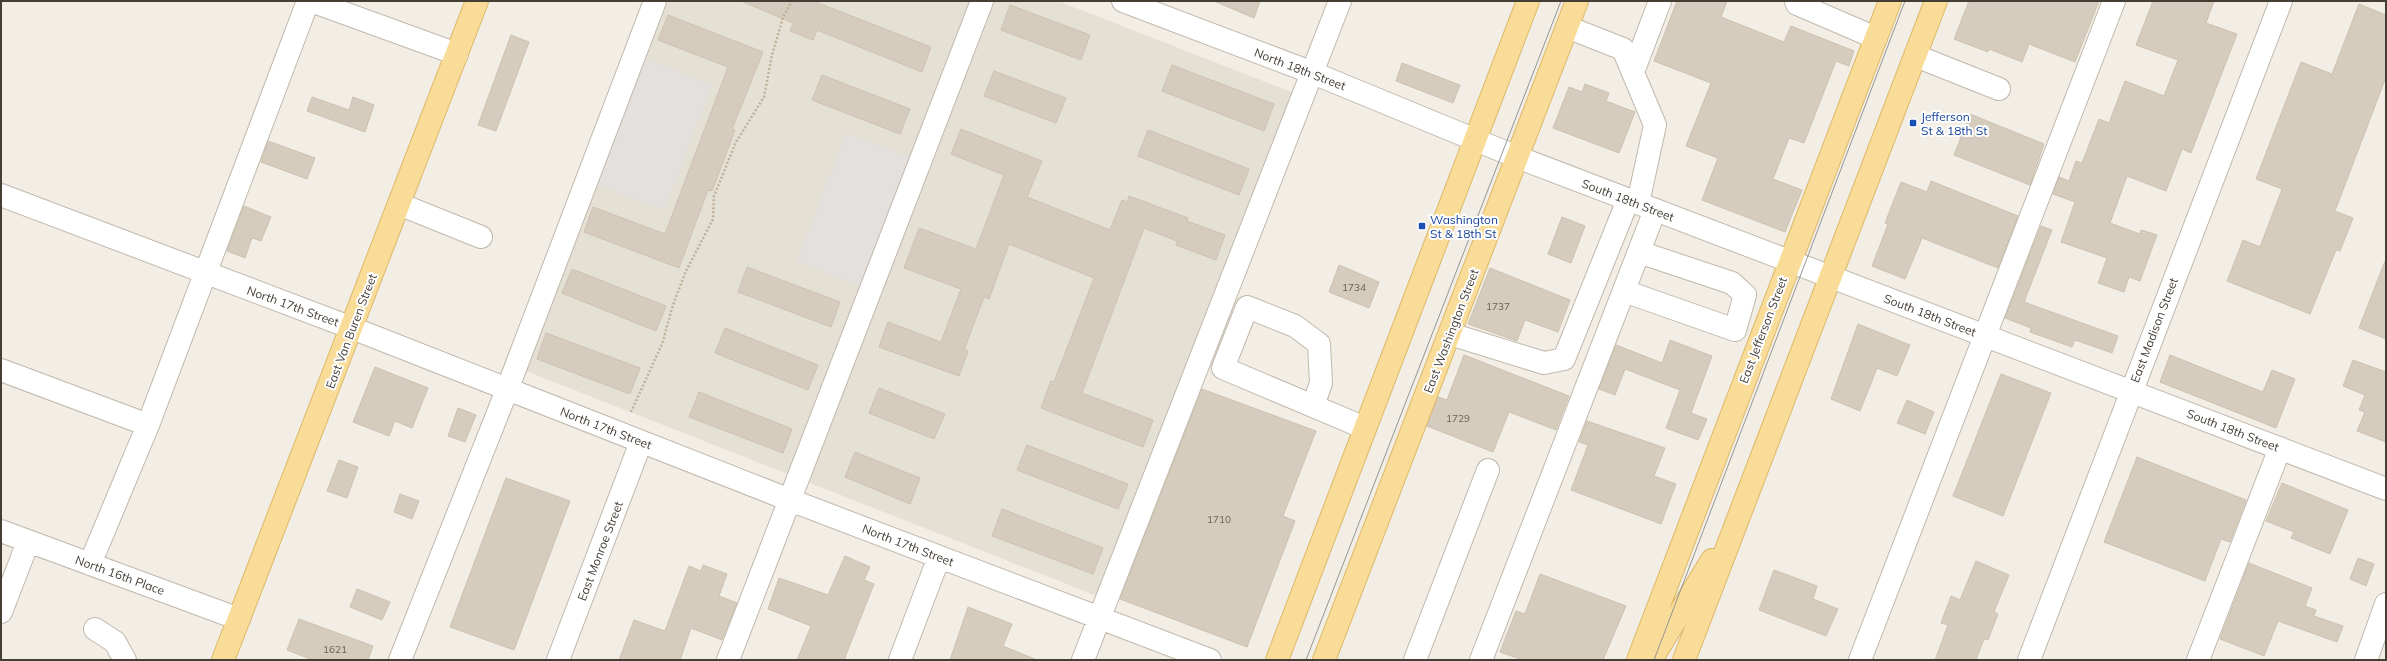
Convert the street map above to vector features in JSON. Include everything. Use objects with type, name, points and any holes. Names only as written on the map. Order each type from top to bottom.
[{"type":"main road","name":"East Van Buren Street","points":[[223,660],[477,1]]},
{"type":"main road","points":[[1277,660],[1528,1]]},
{"type":"main road","name":"East Washington Street","points":[[1324,660],[1577,1]]},
{"type":"main road","name":"East Jefferson Street","points":[[1638,660],[1890,1]]},
{"type":"main road","points":[[1684,660],[1832,277],[1936,1]]},
{"type":"main road","points":[[1651,660],[1740,513]]},
{"type":"street","points":[[90,564],[148,425],[310,1],[457,54]]},
{"type":"street","points":[[400,660],[507,390],[655,1]]},
{"type":"street","points":[[728,660],[982,1]]},
{"type":"street","name":"North 18th Street","points":[[1123,1],[1152,6],[1475,140]]},
{"type":"street","points":[[1084,660],[1340,1]]},
{"type":"street","points":[[1633,72],[1660,1]]},
{"type":"street","points":[[1796,1],[1797,4],[1876,38]]},
{"type":"street","points":[[1860,660],[2114,1]]},
{"type":"street","name":"East Madison Street","points":[[2029,660],[2281,1]]},
{"type":"street","points":[[1481,660],[1639,252],[1640,204],[1655,125],[1623,49],[1567,27]]},
{"type":"street","points":[[1916,56],[1999,89]]},
{"type":"street","name":"South 18th Street","points":[[1475,140],[2386,488]]},
{"type":"street","name":"North 17th Street","points":[[1,195],[205,274],[352,328],[790,500],[1210,660]]},
{"type":"street","points":[[400,204],[481,237]]},
{"type":"street","points":[[1450,334],[1544,363],[1564,359],[1640,204]]},
{"type":"street","points":[[1624,291],[1735,330],[1745,295],[1732,283],[1639,252]]},
{"type":"street","points":[[1313,406],[1321,383],[1319,344],[1295,326],[1247,308],[1222,368],[1365,428]]},
{"type":"street","points":[[1738,321],[1764,328]]},
{"type":"street","points":[[1,370],[148,425]]},
{"type":"street","name":"East Monroe Street","points":[[558,660],[641,442]]},
{"type":"street","points":[[2198,660],[2280,448]]},
{"type":"street","points":[[1415,660],[1488,470]]},
{"type":"street","name":"North 16th Place","points":[[1,531],[239,619]]},
{"type":"street","points":[[1,612],[28,542]]},
{"type":"street","points":[[900,660],[940,557]]},
{"type":"street","points":[[2366,660],[2386,604]]},
{"type":"street","points":[[95,629],[115,642],[126,660]]},
{"type":"path","points":[[631,412],[662,344],[673,305],[686,270],[712,219],[714,196],[736,142],[764,98],[772,55],[783,17],[792,1]]},
{"type":"shaded area","points":[[655,1],[1058,1],[1304,97],[1107,600],[516,367]]},
{"type":"shaded area","points":[[640,57],[712,84],[665,210],[592,183]]},
{"type":"shaded area","points":[[846,133],[914,159],[862,287],[797,261]]},
{"type":"building","points":[[741,1],[813,1],[931,47],[922,72],[817,30],[813,40],[790,31],[793,23]]},
{"type":"building","points":[[1214,1],[1260,1],[1254,18]]},
{"type":"building","points":[[1677,1],[1727,1],[1721,17],[1784,42],[1791,26],[1854,51],[1849,66],[1836,61],[1804,143],[1789,138],[1773,179],[1802,190],[1785,232],[1702,200],[1718,158],[1686,146],[1711,83],[1654,61]]},
{"type":"building","points":[[1969,1],[2099,1],[2075,62],[2029,44],[2022,62],[1989,49],[1988,52],[1954,39]]},
{"type":"building","points":[[2153,1],[2214,1],[2206,23],[2237,34],[2191,153],[2182,149],[2166,191],[2127,176],[2110,223],[2140,234],[2141,230],[2157,235],[2140,281],[2129,277],[2124,292],[2098,283],[2107,258],[2061,242],[2075,202],[2053,194],[2059,177],[2069,181],[2076,161],[2082,163],[2099,119],[2109,123],[2125,81],[2164,96],[2178,60],[2136,45]]},
{"type":"building","points":[[2359,4],[2386,15],[2386,77],[2335,211],[2353,218],[2340,251],[2336,250],[2310,314],[2227,281],[2243,240],[2260,247],[2282,189],[2256,179],[2301,62],[2332,74]]},
{"type":"building","points":[[1010,5],[1090,35],[1081,60],[1001,30]]},
{"type":"building","points":[[668,15],[763,52],[732,129],[735,130],[712,191],[708,190],[679,268],[584,232],[593,207],[665,234],[728,67],[658,40]]},
{"type":"building","points":[[511,35],[529,42],[496,131],[478,125]]},
{"type":"building","points":[[1402,63],[1460,85],[1453,103],[1396,81]]},
{"type":"building","points":[[1172,65],[1274,104],[1264,131],[1162,91]]},
{"type":"building","points":[[994,71],[1066,98],[1056,123],[984,96]]},
{"type":"building","points":[[822,75],[910,109],[900,134],[812,100]]},
{"type":"building","points":[[1585,84],[1609,93],[1606,101],[1635,112],[1619,153],[1553,128],[1569,87],[1582,92]]},
{"type":"building","points":[[312,97],[349,110],[353,97],[374,105],[365,132],[307,111]]},
{"type":"building","points":[[1970,114],[2044,144],[2030,185],[1954,155]]},
{"type":"building","points":[[961,129],[1042,161],[1027,197],[1110,230],[1122,200],[1127,202],[1129,196],[1188,218],[1187,221],[1225,235],[1216,260],[1176,245],[1177,241],[1144,228],[1082,393],[1153,420],[1143,447],[1041,408],[1051,381],[1054,382],[1094,278],[1009,244],[989,299],[984,297],[964,350],[968,351],[959,376],[879,347],[888,322],[941,342],[961,289],[904,268],[919,228],[976,249],[1004,175],[951,154]]},
{"type":"building","points":[[1148,130],[1249,169],[1239,195],[1138,156]]},
{"type":"building","points":[[268,141],[315,158],[307,179],[261,162]]},
{"type":"building","points":[[1931,181],[2018,216],[1998,268],[1922,238],[1905,279],[1872,266],[1888,224],[1885,223],[1901,182],[1927,192]]},
{"type":"building","points":[[244,206],[271,217],[261,241],[252,238],[245,258],[227,251]]},
{"type":"building","points":[[1562,217],[1585,226],[1571,263],[1548,254]]},
{"type":"building","points":[[2041,226],[2052,230],[2024,302],[2118,336],[2112,353],[2075,340],[2072,347],[2030,332],[2031,328],[2005,318]]},
{"type":"building","points":[[2386,261],[2386,339],[2359,328]]},
{"type":"building","points":[[1339,265],[1379,282],[1369,308],[1329,292]]},
{"type":"building","points":[[747,267],[840,302],[831,327],[738,292]]},
{"type":"building","points":[[1490,268],[1570,300],[1558,332],[1525,320],[1517,341],[1468,324]]},
{"type":"building","points":[[572,269],[666,306],[656,331],[562,293]]},
{"type":"building","points":[[1858,324],[1910,345],[1897,376],[1877,368],[1860,411],[1831,399]]},
{"type":"building","points":[[725,328],[818,365],[808,390],[715,353]]},
{"type":"building","points":[[546,333],[640,368],[630,394],[537,359]]},
{"type":"building","points":[[1670,340],[1712,356],[1691,413],[1707,419],[1698,440],[1666,428],[1680,390],[1625,369],[1615,395],[1599,389],[1616,345],[1662,363]]},
{"type":"building","points":[[1464,355],[1569,396],[1556,430],[1509,412],[1493,452],[1427,426],[1438,397],[1447,400]]},
{"type":"building","points":[[2170,355],[2263,392],[2272,370],[2295,379],[2276,428],[2160,382]]},
{"type":"building","points":[[2353,360],[2386,372],[2386,442],[2357,431],[2365,412],[2359,410],[2365,395],[2343,386]]},
{"type":"building","points":[[375,367],[428,388],[412,428],[395,421],[389,436],[353,422]]},
{"type":"building","points":[[2001,374],[2051,393],[2003,516],[1953,496]]},
{"type":"building","points":[[879,388],[945,414],[934,439],[869,413]]},
{"type":"building","points":[[1202,389],[1316,431],[1283,516],[1295,521],[1247,647],[1120,599]]},
{"type":"building","points":[[699,392],[792,429],[783,453],[689,417]]},
{"type":"building","points":[[1907,400],[1934,412],[1925,434],[1897,423]]},
{"type":"building","points":[[458,408],[476,415],[465,442],[448,436]]},
{"type":"building","points":[[1587,421],[1665,448],[1654,476],[1676,484],[1661,524],[1571,490],[1588,445],[1579,442]]},
{"type":"building","points":[[1027,445],[1128,484],[1118,509],[1017,470]]},
{"type":"building","points":[[855,452],[920,478],[910,504],[845,477]]},
{"type":"building","points":[[2137,457],[2246,500],[2230,542],[2221,539],[2205,581],[2104,542]]},
{"type":"building","points":[[339,460],[358,467],[347,498],[327,491]]},
{"type":"building","points":[[506,478],[570,501],[514,650],[450,627]]},
{"type":"building","points":[[2282,483],[2348,510],[2330,554],[2291,538],[2294,532],[2266,521]]},
{"type":"building","points":[[400,494],[419,501],[412,519],[394,512]]},
{"type":"building","points":[[1002,509],[1103,548],[1093,574],[992,536]]},
{"type":"building","points":[[845,556],[870,567],[864,580],[874,584],[844,660],[797,660],[811,626],[768,609],[779,578],[828,595]]},
{"type":"building","points":[[2358,558],[2374,564],[2366,586],[2350,579]]},
{"type":"building","points":[[1976,561],[2009,575],[1994,612],[1998,614],[1988,640],[1984,639],[1976,660],[1935,660],[1948,625],[1941,623],[1951,596],[1960,600]]},
{"type":"building","points":[[2249,563],[2312,588],[2305,606],[2316,610],[2314,616],[2343,626],[2337,642],[2278,621],[2264,656],[2220,639]]},
{"type":"building","points":[[703,565],[727,574],[719,596],[737,603],[722,640],[691,628],[680,660],[619,660],[634,620],[665,631],[689,566],[701,571]]},
{"type":"building","points":[[1774,570],[1817,586],[1813,599],[1838,609],[1826,636],[1759,610]]},
{"type":"building","points":[[1540,574],[1626,606],[1603,660],[1523,660],[1500,652],[1516,611],[1525,614]]},
{"type":"building","points":[[357,589],[390,602],[382,620],[350,607]]},
{"type":"building","points":[[968,607],[1012,624],[1003,646],[1037,660],[950,660]]},
{"type":"building","points":[[299,619],[373,646],[368,660],[313,660],[287,650]]},
{"type":"tram line","points":[[1306,660],[1561,1]]},
{"type":"tram line","points":[[1654,660],[1905,1]]},
{"type":"place","name":"Jefferson St & 18th St","points":[[1913,123]]},
{"type":"place","name":"Washington St & 18th St","points":[[1422,226]]}]
